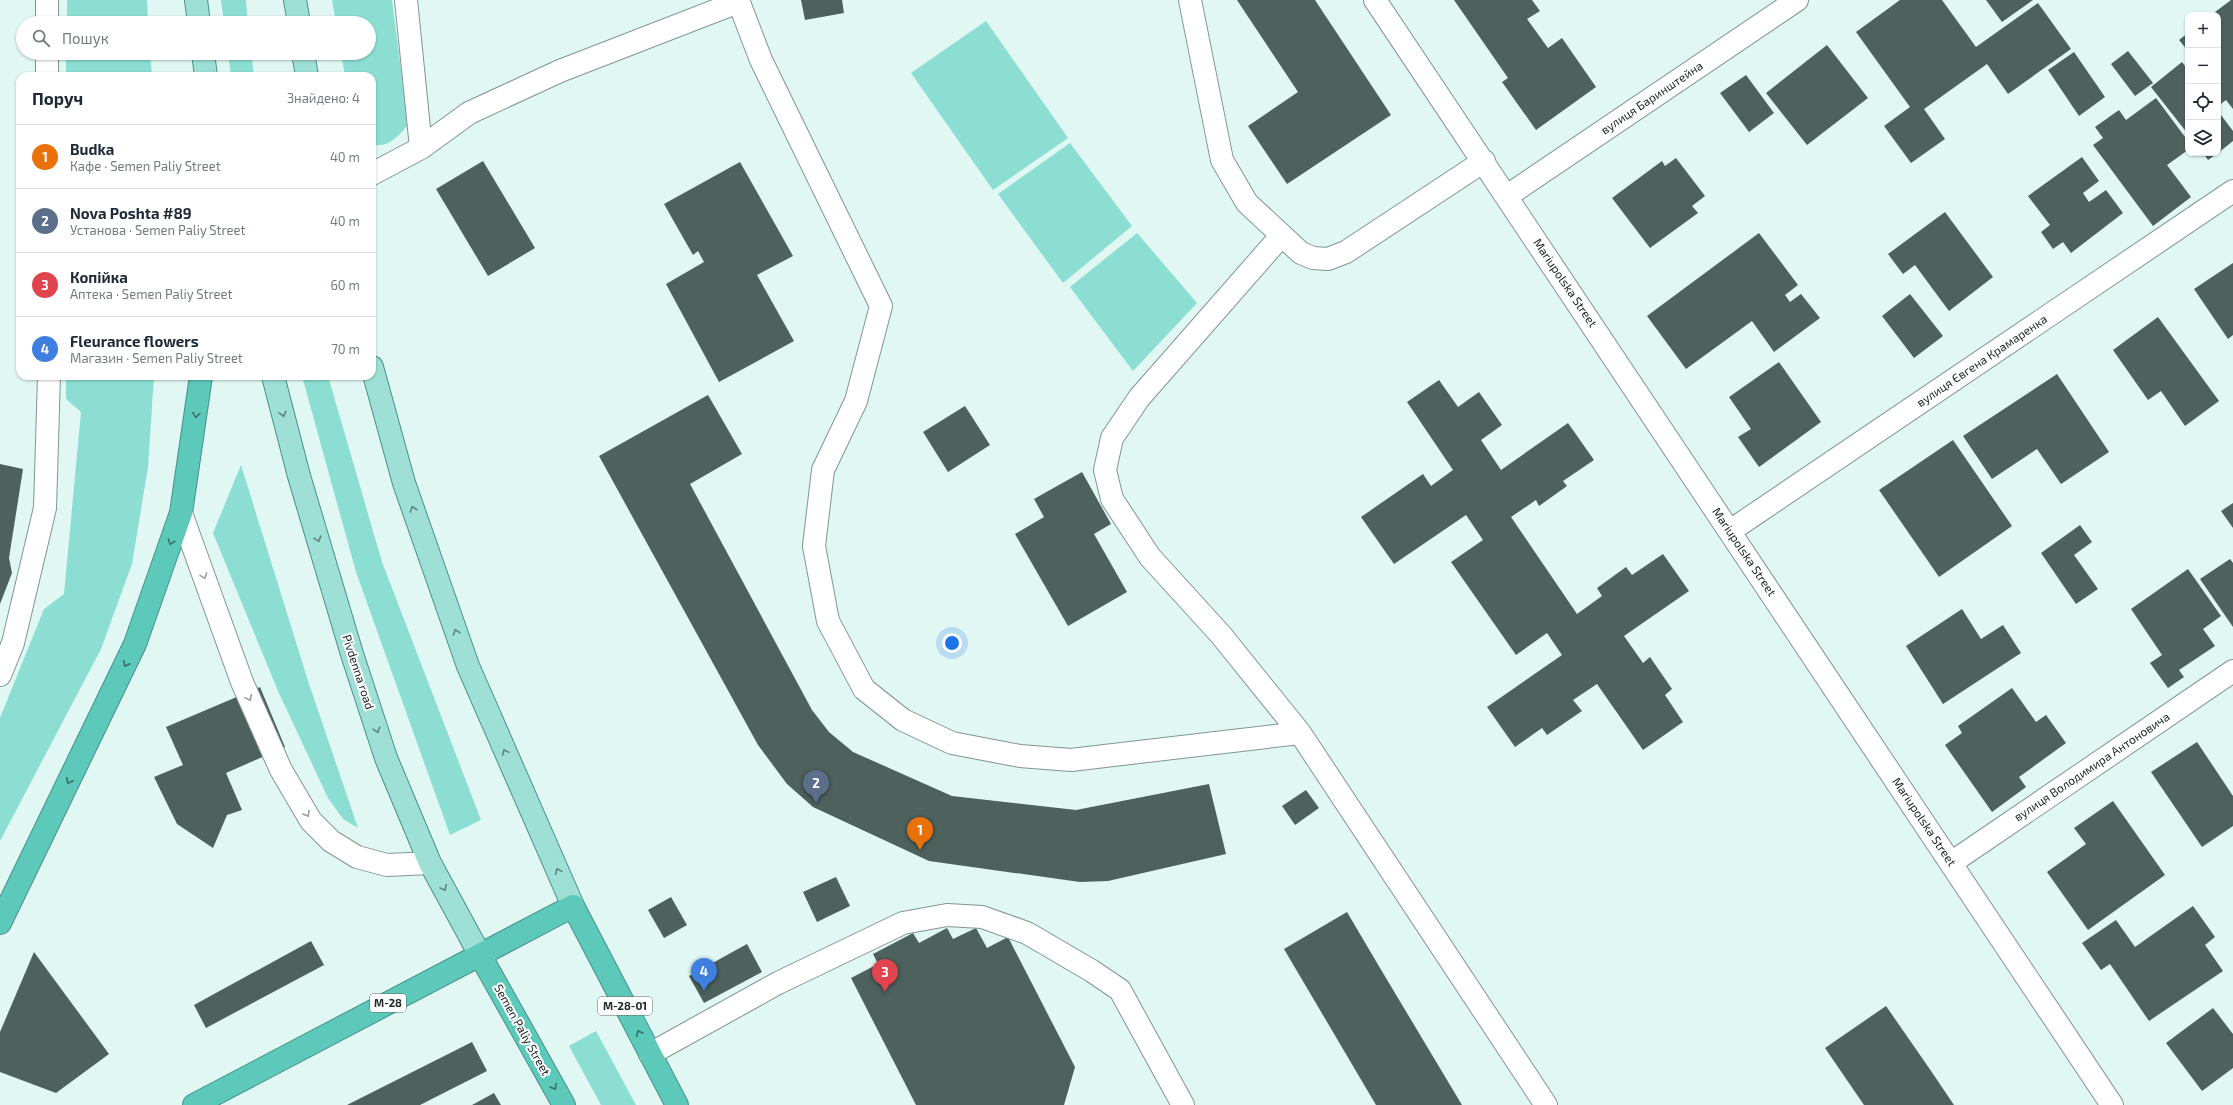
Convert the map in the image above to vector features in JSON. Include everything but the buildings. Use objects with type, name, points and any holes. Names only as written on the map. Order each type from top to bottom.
[{"type":"highway","points":[[0,923],[135,644],[181,513],[200,380]]},
{"type":"highway","name":"М-28","points":[[194,1105],[573,906]]},
{"type":"highway","name":"М-28-01","points":[[573,906],[677,1105]]},
{"type":"highway","name":"Semen Paliy Street","points":[[480,955],[564,1105]]},
{"type":"main road","points":[[196,0],[198,16]]},
{"type":"main road","points":[[295,0],[298,16]]},
{"type":"main road","points":[[204,60],[205,72]]},
{"type":"main road","points":[[304,60],[306,72]]},
{"type":"main road","name":"Pivdenna road","points":[[274,380],[299,476],[354,662],[386,758],[430,863],[480,955]]},
{"type":"main road","points":[[376,380],[404,483],[468,666],[573,906]]},
{"type":"street","points":[[47,0],[47,16]]},
{"type":"street","points":[[406,0],[421,148]]},
{"type":"street","points":[[1190,0],[1222,160],[1247,203],[1301,253],[1314,258],[1328,259],[1346,252],[1484,161]]},
{"type":"street","name":"Mariupolska Street","points":[[1375,0],[1484,161],[2112,1105]]},
{"type":"street","name":"вулиця Баринштейна","points":[[1507,196],[1797,0]]},
{"type":"street","points":[[376,172],[421,148],[469,113],[560,70],[738,1],[761,60],[881,306],[856,401],[823,470],[814,546],[828,621],[864,689],[903,720],[952,743],[1020,756],[1071,760],[1300,733]]},
{"type":"street","points":[[47,60],[47,72]]},
{"type":"street","name":"вулиця Євгена Крамаренка","points":[[1730,531],[2233,191]]},
{"type":"street","points":[[1281,236],[1139,398],[1112,438],[1105,470],[1112,499],[1150,557],[1220,636],[1300,733],[1546,1105]]},
{"type":"street","points":[[0,676],[7,639],[45,508],[49,380]]},
{"type":"street","points":[[181,513],[242,682],[281,770],[311,821],[331,841],[357,858],[387,865],[430,863]]},
{"type":"street","name":"вулиця Володимира Антоновича","points":[[1951,863],[2233,671]]},
{"type":"street","points":[[650,1054],[778,983],[903,923],[947,915],[982,917],[1027,933],[1092,971],[1120,990],[1183,1105]]},
{"type":"green space","points":[[67,0],[147,0],[148,16],[67,16]]},
{"type":"green space","points":[[221,0],[246,0],[247,16],[223,16]]},
{"type":"green space","points":[[332,0],[392,0],[408,125],[397,137],[383,145],[376,145],[376,72],[344,72],[342,60],[376,60],[376,16],[335,16]]},
{"type":"green space","points":[[986,21],[1068,138],[993,190],[911,73]]},
{"type":"green space","points":[[66,60],[151,60],[152,72],[66,72]]},
{"type":"green space","points":[[229,60],[252,60],[253,72],[230,72]]},
{"type":"green space","points":[[1070,143],[1132,226],[1063,283],[998,194]]},
{"type":"green space","points":[[1137,233],[1197,303],[1133,371],[1070,287]]},
{"type":"green space","points":[[66,380],[154,380],[148,467],[132,564],[101,649],[0,841],[0,718],[44,609],[64,594],[81,412],[66,399]]},
{"type":"green space","points":[[303,380],[329,380],[382,562],[481,820],[450,835],[356,572]]},
{"type":"green space","points":[[241,465],[308,681],[358,828],[343,819],[328,798],[278,691],[213,533]]},
{"type":"green space","points":[[596,1031],[636,1105],[601,1105],[569,1046]]},
{"type":"place","name":"Nova Poshta #89","points":[[816,803]]},
{"type":"place","name":"Budka","points":[[920,850]]},
{"type":"place","name":"Fleurance flowers","points":[[704,991]]},
{"type":"place","name":"Копійка","points":[[885,992]]}]
